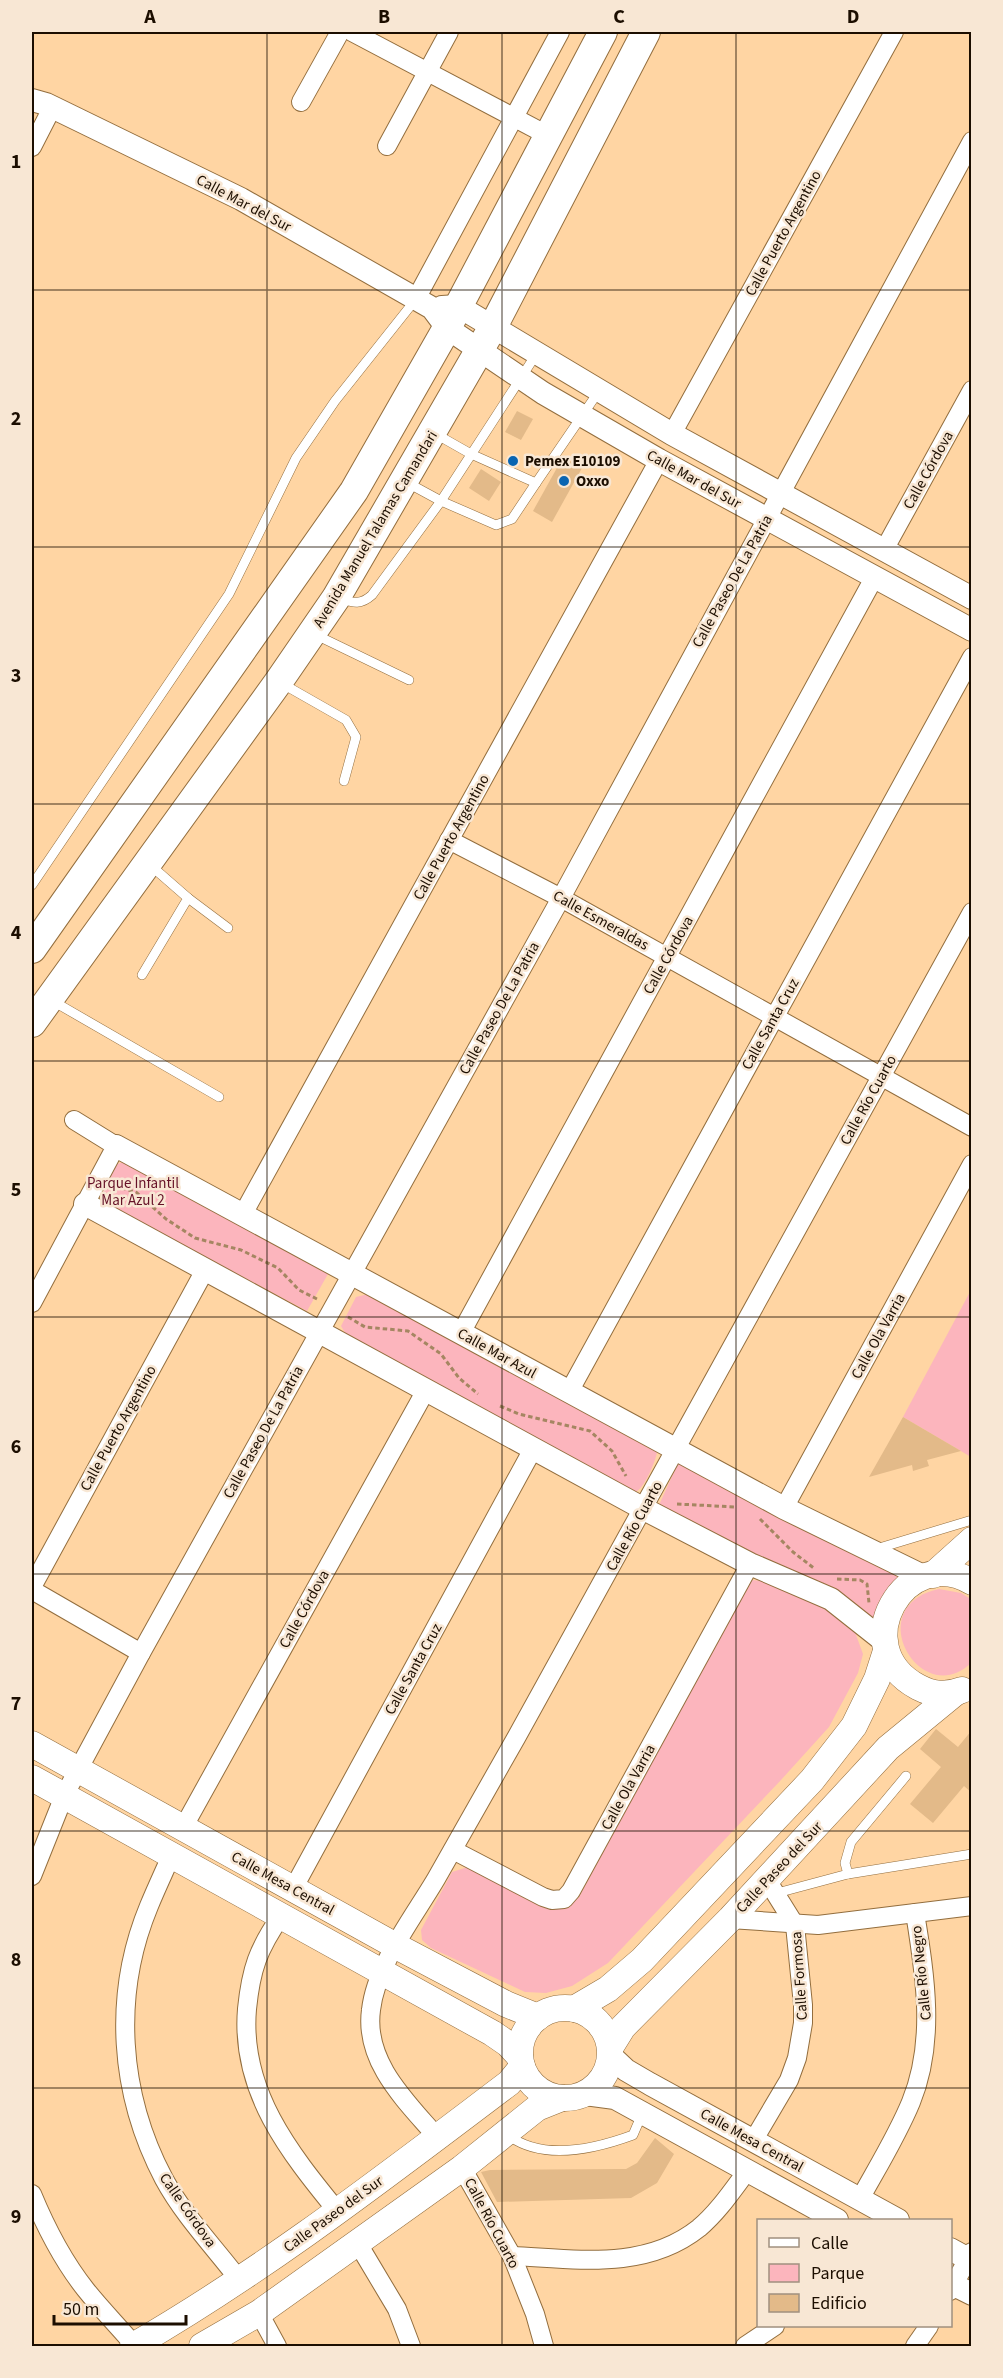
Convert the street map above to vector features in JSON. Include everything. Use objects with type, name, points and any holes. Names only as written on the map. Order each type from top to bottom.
[{"type":"main road","points":[[32,949],[354,490],[438,310],[549,136],[603,32]]},
{"type":"main road","name":"Avenida Manuel Talamas Camandari","points":[[32,1023],[279,681],[336,598],[494,326],[646,32]]},
{"type":"main road","points":[[574,2009],[608,1989],[642,1960],[812,1780],[854,1726],[874,1687],[887,1615],[895,1598],[909,1585],[929,1576],[972,1540]]},
{"type":"main road","points":[[929,1576],[950,1575],[972,1582]]},
{"type":"main road","points":[[881,1641],[894,1668],[907,1681],[934,1694],[965,1692]]},
{"type":"main road","name":"Calle Paseo del Sur","points":[[610,2052],[623,2027],[730,1919],[772,1887],[888,1748],[965,1692]]},
{"type":"main road","name":"Calle Mesa Central","points":[[32,1744],[396,1946],[506,2004],[538,2017]]},
{"type":"main road","name":"Calle Mesa Central","points":[[32,1778],[492,2033],[508,2044],[521,2062]]},
{"type":"main road","points":[[202,2346],[259,2313],[462,2168],[537,2108],[573,2096],[593,2088],[605,2074],[610,2052],[607,2037],[594,2019],[574,2009],[555,2009],[538,2017],[527,2028],[521,2042],[521,2062],[530,2080],[541,2091],[573,2096]]},
{"type":"main road","name":"Calle Paseo del Sur","points":[[134,2346],[240,2281],[338,2212],[509,2083],[521,2062]]},
{"type":"street","points":[[301,102],[340,32]]},
{"type":"street","points":[[352,32],[549,136]]},
{"type":"street","points":[[387,146],[449,32]]},
{"type":"street","points":[[438,310],[514,118],[560,32]]},
{"type":"street","name":"Calle Puerto Argentino","points":[[672,434],[894,32]]},
{"type":"street","points":[[32,147],[42,104]]},
{"type":"street","name":"Calle Mar del Sur","points":[[42,104],[241,199],[438,310],[494,326],[672,434],[972,598]]},
{"type":"street","name":"Calle Paseo De La Patria","points":[[32,1876],[64,1796],[141,1653],[561,898],[972,141]]},
{"type":"street","name":"Calle Mar del Sur","points":[[438,310],[479,351],[582,416],[972,630]]},
{"type":"street","name":"Calle Córdova","points":[[884,550],[972,390]]},
{"type":"street","name":"Calle Puerto Argentino","points":[[243,1214],[659,460]]},
{"type":"street","name":"Calle Córdova","points":[[461,1333],[874,578]]},
{"type":"street","name":"Calle Santa Cruz","points":[[569,1392],[972,657]]},
{"type":"street","name":"Calle Esmeraldas","points":[[449,840],[561,898],[972,1127]]},
{"type":"street","name":"Calle Río Cuarto","points":[[437,2137],[393,2085],[375,2050],[371,2033],[371,2008],[381,1972],[453,1850],[677,1450],[972,912]]},
{"type":"street","name":"Calle Mar Azul","points":[[74,1120],[116,1146],[784,1508],[869,1551],[929,1576]]},
{"type":"street","points":[[32,1303],[116,1146]]},
{"type":"street","name":"Calle Ola Varria","points":[[784,1508],[972,1164]]},
{"type":"street","points":[[85,1204],[533,1449],[648,1502],[750,1564],[831,1599],[881,1641]]},
{"type":"street","name":"Calle Puerto Argentino","points":[[32,1589],[205,1270]]},
{"type":"street","name":"Calle Córdova","points":[[183,1828],[426,1390]]},
{"type":"street","name":"Calle Santa Cruz","points":[[293,1889],[533,1449]]},
{"type":"street","name":"Calle Ola Varria","points":[[453,1850],[543,1897],[552,1900],[564,1899],[571,1891],[750,1564]]},
{"type":"street","points":[[32,1589],[141,1653]]},
{"type":"street","name":"Calle Córdova","points":[[171,1856],[148,1907],[130,1977],[124,2039],[128,2076],[142,2131],[165,2180],[240,2281]]},
{"type":"street","name":"Calle Formosa","points":[[753,2141],[789,2080],[802,2035],[803,2005],[795,1925],[772,1887]]},
{"type":"street","points":[[730,1919],[818,1925],[972,1906]]},
{"type":"street","name":"Calle Río Negro","points":[[860,2199],[911,2102],[921,2063],[927,2005],[915,1913]]},
{"type":"street","points":[[281,1916],[264,1941],[251,1979],[246,2027],[249,2060],[262,2102],[281,2136],[302,2169],[338,2212]]},
{"type":"street","name":"Calle Mesa Central","points":[[610,2052],[626,2070],[896,2219]]},
{"type":"street","name":"Calle Mesa Central","points":[[573,2096],[615,2098],[835,2219]]},
{"type":"street","name":"Calle Río Cuarto","points":[[462,2168],[512,2256],[535,2314],[544,2346]]},
{"type":"street","points":[[512,2256],[603,2260],[653,2254],[675,2245],[700,2228],[722,2205],[747,2171]]},
{"type":"street","points":[[32,2194],[53,2239],[69,2266],[86,2290],[134,2346]]},
{"type":"street","points":[[357,2242],[398,2309],[411,2346]]},
{"type":"street","points":[[957,2288],[965,2255]]},
{"type":"street","points":[[259,2313],[277,2346]]},
{"type":"street","points":[[745,2346],[772,2327]]},
{"type":"street","points":[[915,2346],[928,2327]]},
{"type":"lane","points":[[32,885],[229,594],[296,458],[335,401],[438,310]]},
{"type":"lane","points":[[336,598],[355,603],[372,595],[441,501],[537,353]]},
{"type":"lane","points":[[404,481],[441,501],[496,525],[504,524],[512,519],[599,391]]},
{"type":"lane","points":[[433,432],[471,454],[536,483]]},
{"type":"lane","points":[[312,633],[409,680]]},
{"type":"lane","points":[[279,681],[346,720],[356,737],[344,781]]},
{"type":"lane","points":[[147,863],[228,928]]},
{"type":"lane","points":[[142,975],[188,898]]},
{"type":"lane","points":[[49,999],[219,1097]]},
{"type":"lane","points":[[869,1551],[972,1520]]},
{"type":"lane","points":[[848,1874],[845,1863],[851,1842],[906,1776]]},
{"type":"lane","points":[[772,1887],[972,1854]]},
{"type":"lane","points":[[506,2133],[520,2144],[534,2150],[551,2151],[602,2145],[633,2134],[642,2114]]},
{"type":"path","points":[[99,1177],[116,1187],[136,1192],[166,1219],[195,1238],[241,1250],[278,1268],[299,1290],[365,1328],[408,1331],[441,1354],[459,1378],[479,1395]]},
{"type":"path","points":[[498,1405],[519,1414],[590,1431],[612,1451],[627,1479],[648,1502],[738,1507]]},
{"type":"path","points":[[755,1515],[794,1552],[819,1571]]},
{"type":"path","points":[[827,1578],[860,1580],[867,1584],[881,1641]]},
{"type":"green space","name":"Parque Infantil Mar Azul 2","points":[[127,1161],[328,1274],[307,1311],[104,1204],[103,1189],[117,1164]]},
{"type":"green space","points":[[971,1290],[971,1457],[903,1417]]},
{"type":"green space","points":[[374,1295],[657,1452],[640,1489],[628,1492],[347,1336],[341,1326],[356,1297]]},
{"type":"green space","points":[[679,1461],[909,1580],[873,1622],[659,1505]]},
{"type":"green space","points":[[751,1580],[775,1582],[809,1596],[855,1632],[863,1654],[858,1673],[829,1727],[781,1780],[608,1963],[572,1986],[546,1993],[525,1992],[431,1948],[422,1940],[421,1930],[452,1872],[471,1866],[542,1907],[562,1906],[579,1897]]},
{"type":"green space","points":[[939,1589],[961,1593],[972,1600],[971,1663],[952,1674],[934,1674],[918,1665],[906,1650],[901,1633],[903,1614],[915,1599]]},
{"type":"building","points":[[517,411],[533,419],[521,440],[505,432]]},
{"type":"building","points":[[563,457],[582,468],[552,522],[533,511]]},
{"type":"building","points":[[481,469],[501,482],[489,501],[469,488]]},
{"type":"building","points":[[903,1417],[961,1451],[927,1460],[929,1466],[913,1471],[912,1465],[869,1477]]},
{"type":"building","points":[[936,1729],[958,1747],[972,1730],[972,1793],[964,1786],[933,1823],[910,1804],[941,1767],[920,1749]]},
{"type":"building","points":[[655,2138],[674,2154],[657,2183],[631,2198],[497,2202],[481,2172],[490,2170],[626,2169],[637,2163]]},
{"type":"place","name":"Pemex E10109","points":[[513,461]]},
{"type":"place","name":"Oxxo","points":[[564,481]]}]
